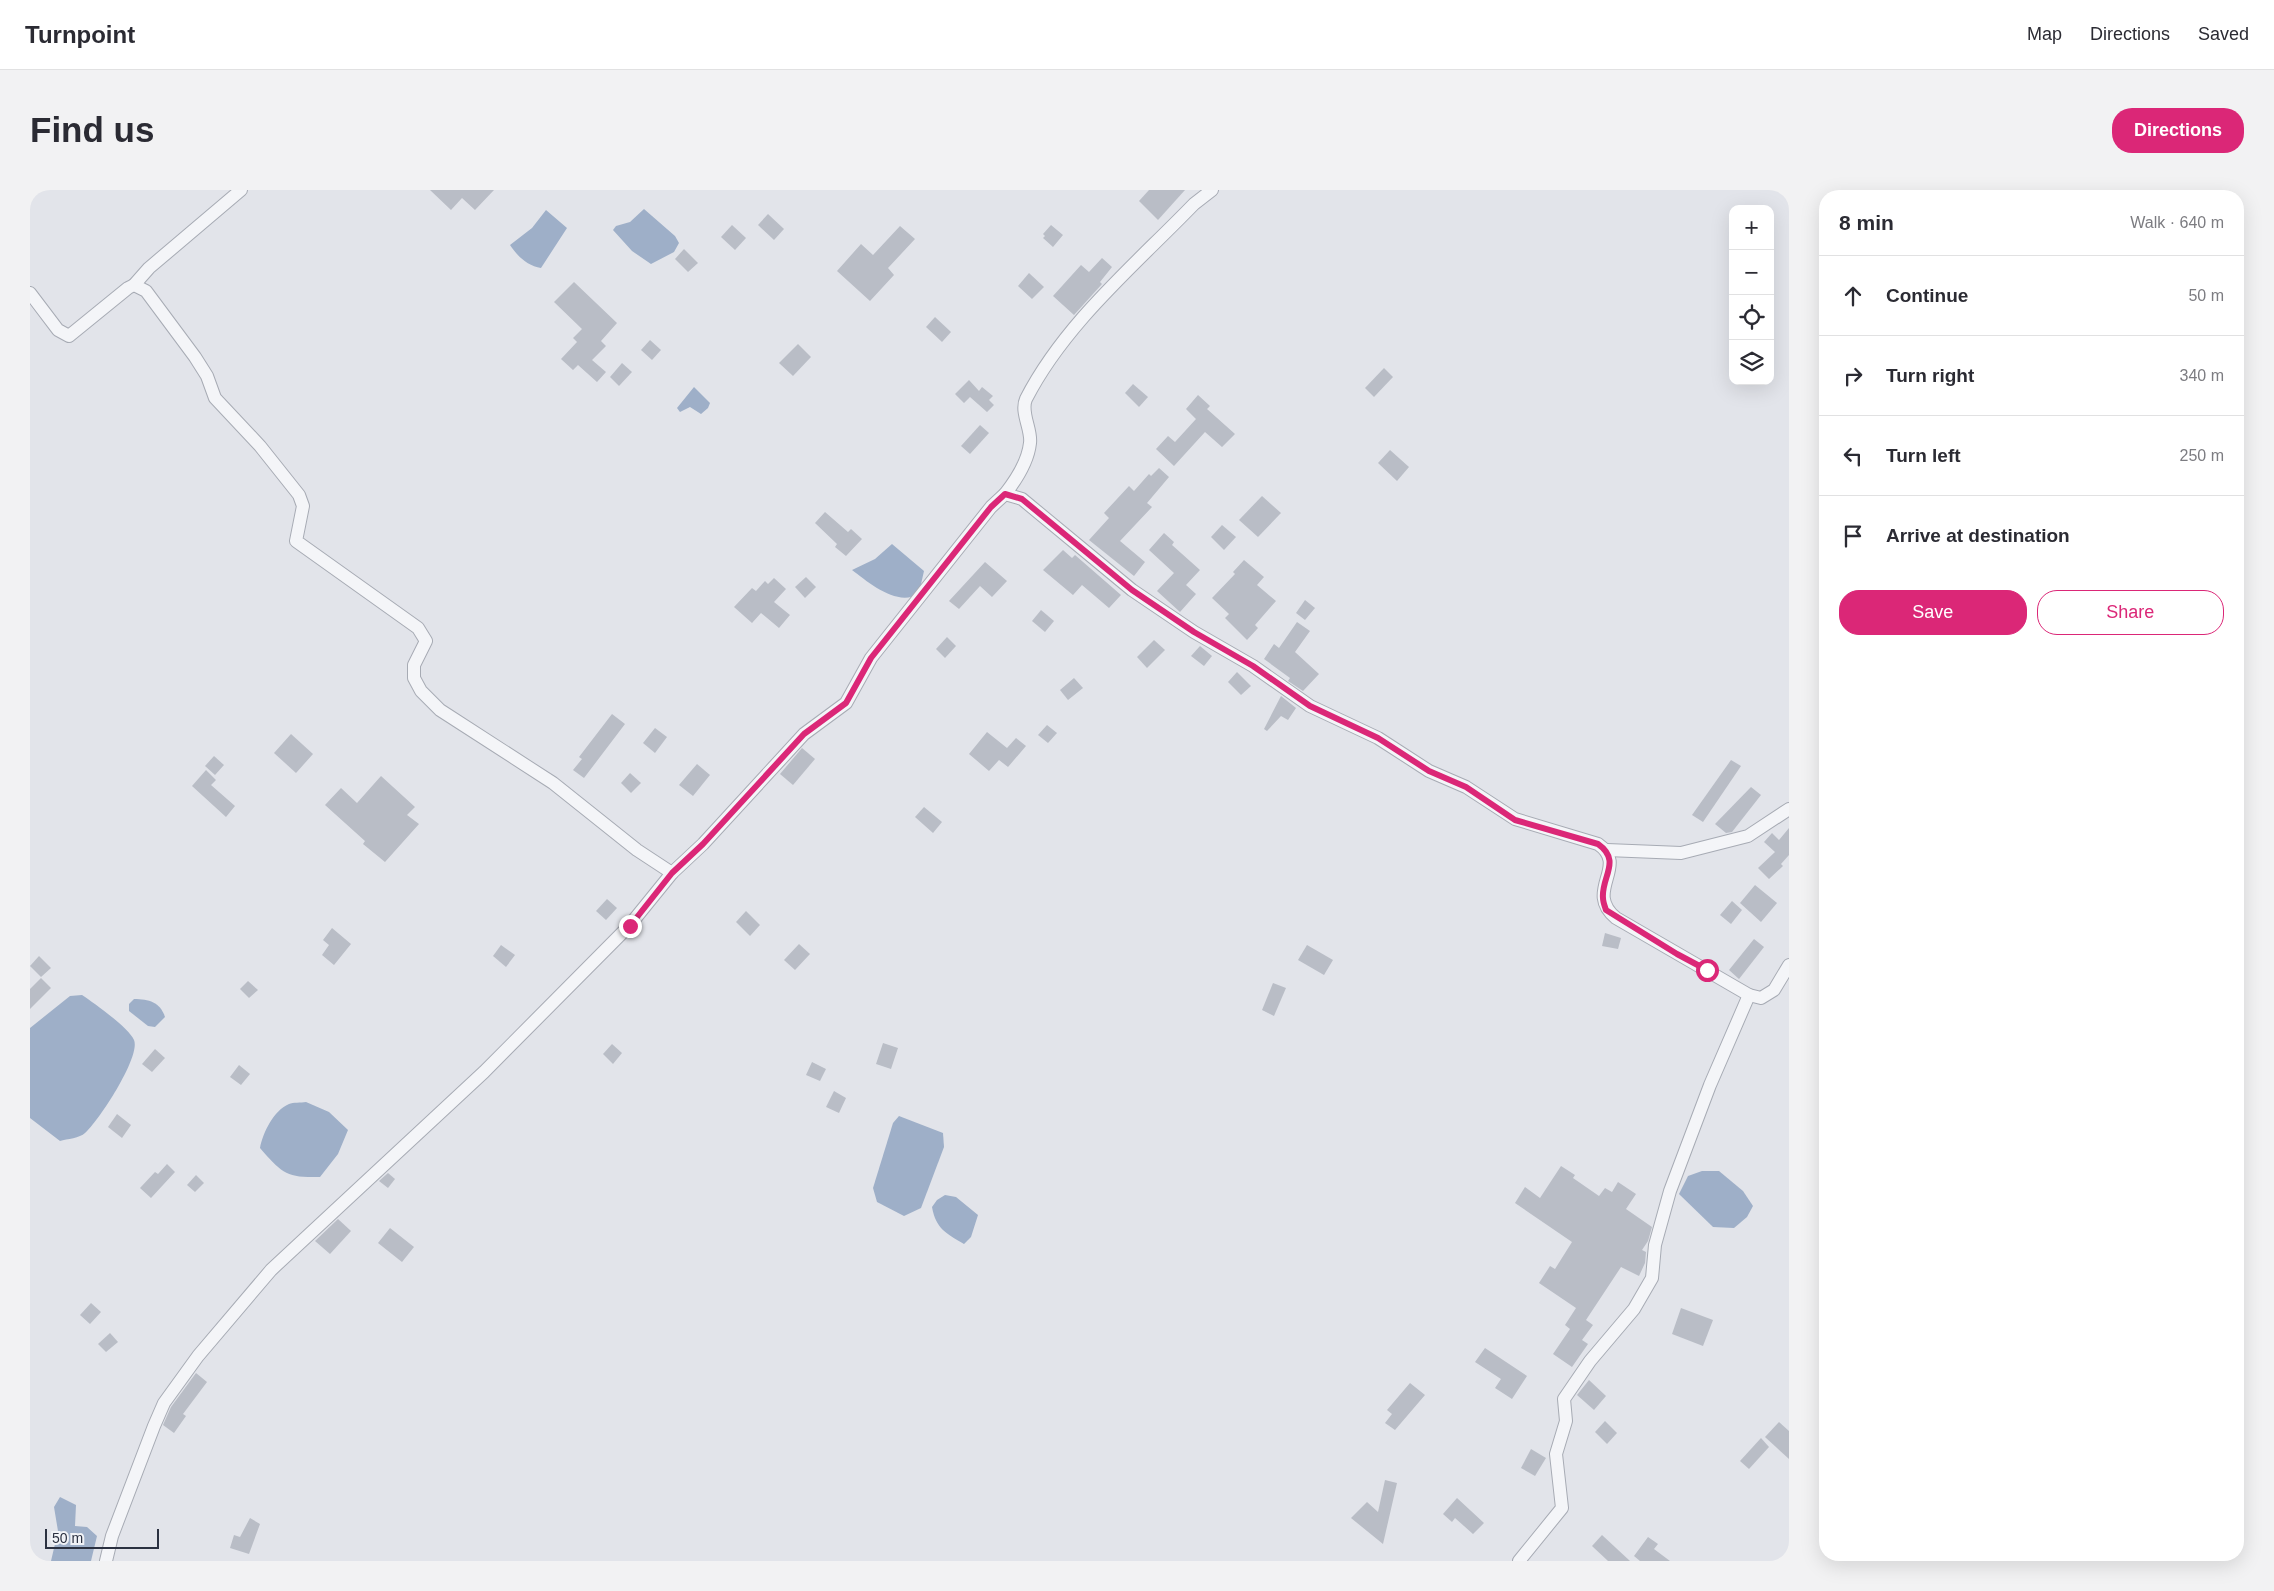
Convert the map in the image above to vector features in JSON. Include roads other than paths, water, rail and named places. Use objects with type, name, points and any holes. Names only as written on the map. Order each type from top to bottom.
[{"type":"street","points":[[30,293],[58,330],[69,336],[134,285],[149,268],[241,190]]},
{"type":"street","points":[[106,1561],[112,1536],[164,1403],[198,1356],[271,1270],[491,1065],[630,926],[672,873],[703,844],[804,734],[846,703],[871,658],[985,515],[1019,476],[1031,443],[1025,402],[1044,366],[1092,308],[1194,204],[1212,190]]},
{"type":"street","points":[[134,285],[146,291],[190,350],[207,376],[215,398],[260,446],[299,495],[303,506],[296,541],[418,628],[426,641],[414,665],[414,678],[421,691],[440,710],[553,783],[637,850],[672,873]]},
{"type":"street","points":[[1005,494],[1022,499],[1132,590],[1171,617],[1253,666],[1310,706],[1378,738],[1429,771],[1466,787],[1515,820],[1598,844],[1607,850],[1681,853],[1748,836],[1789,809]]},
{"type":"street","points":[[1607,850],[1610,862],[1602,898],[1606,910],[1677,954],[1749,995],[1761,998],[1774,990],[1789,965]]},
{"type":"street","points":[[1519,1561],[1562,1508],[1556,1454],[1566,1421],[1564,1399],[1590,1361],[1634,1309],[1652,1278],[1655,1244],[1670,1191],[1710,1085],[1749,995]]},
{"type":"water","points":[[644,209],[675,236],[679,243],[674,252],[651,264],[632,251],[613,230],[616,226],[630,222]]},
{"type":"water","points":[[546,210],[567,228],[541,268],[524,260],[510,245],[532,228]]},
{"type":"water","points":[[694,387],[710,403],[708,408],[701,414],[690,407],[680,412],[677,408]]},
{"type":"water","points":[[892,544],[924,571],[919,593],[911,597],[902,598],[884,592],[852,570],[875,559]]},
{"type":"water","points":[[82,995],[111,1016],[131,1035],[134,1040],[134,1048],[125,1073],[100,1116],[85,1133],[60,1141],[30,1118],[30,1028],[70,996]]},
{"type":"water","points":[[134,999],[153,1002],[160,1008],[165,1017],[155,1027],[148,1026],[129,1011],[129,1004]]},
{"type":"water","points":[[306,1102],[329,1112],[348,1130],[338,1154],[320,1177],[292,1175],[274,1163],[260,1148],[266,1129],[283,1107],[291,1103]]},
{"type":"water","points":[[899,1116],[943,1133],[944,1147],[921,1208],[904,1216],[877,1202],[873,1188],[893,1123]]},
{"type":"water","points":[[1702,1171],[1719,1171],[1743,1191],[1753,1206],[1747,1217],[1734,1228],[1713,1227],[1679,1194],[1688,1176]]},
{"type":"water","points":[[945,1195],[956,1197],[978,1215],[971,1237],[964,1244],[943,1230],[936,1221],[932,1207],[937,1200]]},
{"type":"water","points":[[60,1497],[76,1505],[75,1526],[87,1527],[97,1536],[91,1561],[51,1561],[58,1531],[54,1507]]}]
